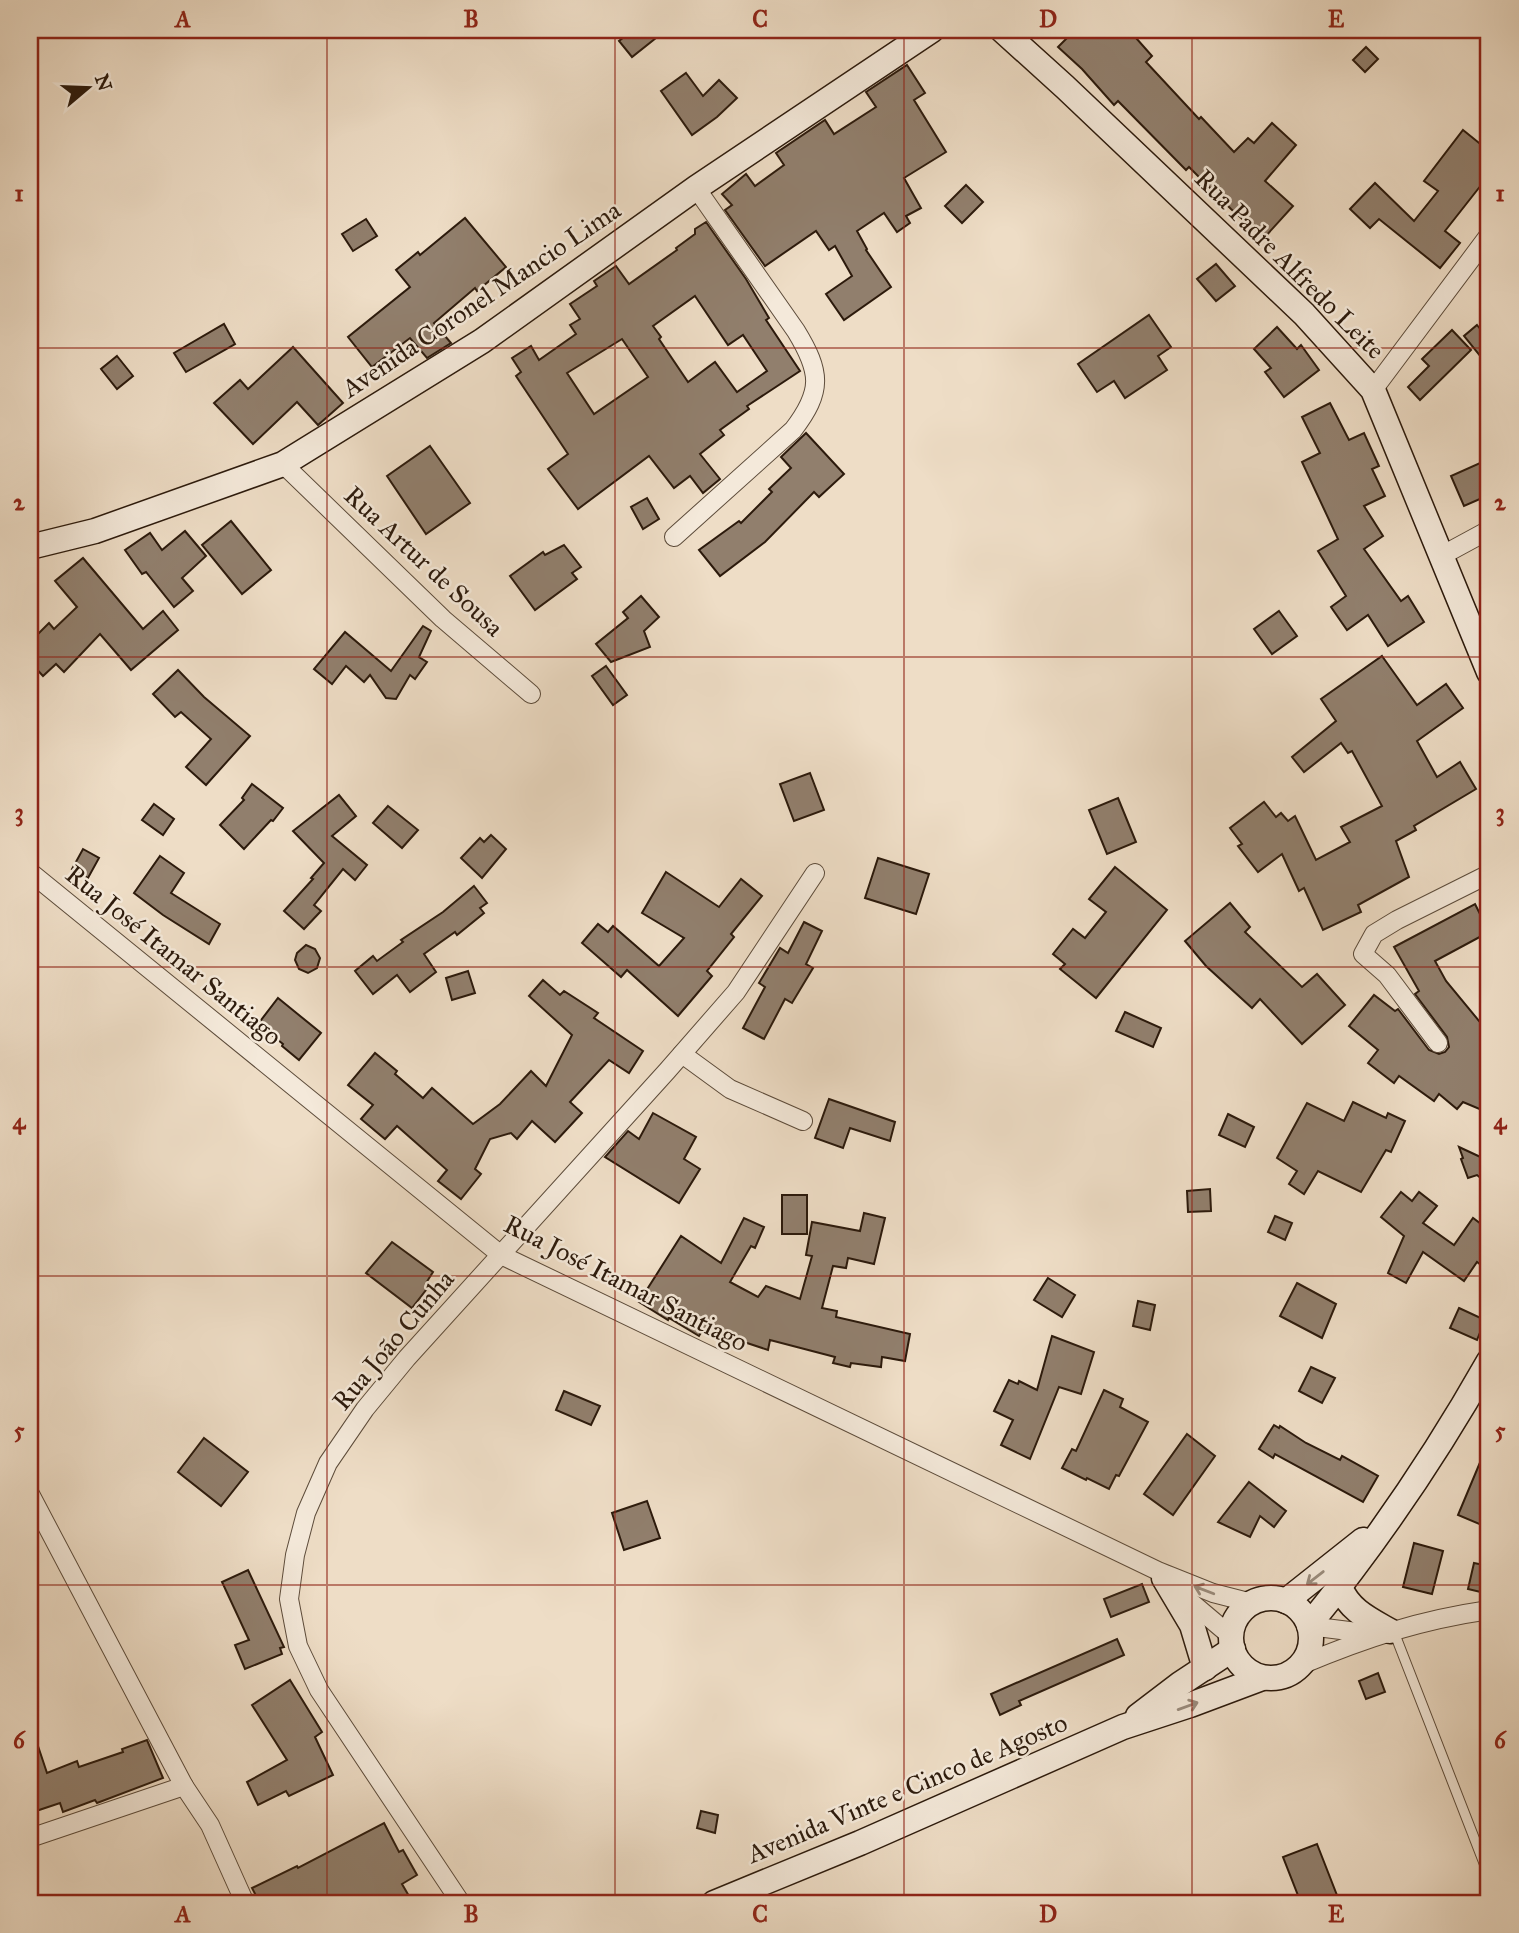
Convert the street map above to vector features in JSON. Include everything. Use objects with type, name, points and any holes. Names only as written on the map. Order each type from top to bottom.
[{"type":"street","name":"Avenida Coronel Mancio Lima","points":[[30,548],[96,531],[283,464],[482,341],[696,188],[932,30]]},
{"type":"street","name":"Rua Padre Alfredo Leite","points":[[1002,30],[1065,86],[1304,314],[1373,390],[1489,672]]},
{"type":"street","points":[[674,537],[793,430],[806,414],[815,381],[814,364],[803,342],[696,188]]},
{"type":"street","points":[[1373,390],[1489,235]]},
{"type":"street","name":"Rua Artur de Sousa","points":[[283,464],[443,619],[531,694]]},
{"type":"street","points":[[1441,556],[1489,530]]},
{"type":"street","name":"Rua José Itamar Santiago","points":[[30,873],[501,1255],[1161,1575],[1252,1603]]},
{"type":"street","name":"Rua João Cunha","points":[[461,1903],[319,1690],[298,1646],[289,1599],[295,1555],[306,1513],[328,1463],[365,1409],[407,1358],[736,992],[815,873]]},
{"type":"street","points":[[1438,1043],[1387,975],[1363,954],[1374,934],[1489,874]]},
{"type":"street","points":[[682,1054],[730,1089],[803,1121]]},
{"type":"street","points":[[1309,1625],[1339,1587],[1427,1461],[1489,1361]]},
{"type":"street","points":[[30,1494],[184,1786],[210,1825],[245,1903]]},
{"type":"street","points":[[1286,1601],[1383,1525]]},
{"type":"street","points":[[1161,1575],[1192,1625],[1205,1668]]},
{"type":"street","name":"Rua José Itamar Santiago","points":[[1161,1575],[1233,1643]]},
{"type":"street","points":[[1339,1587],[1345,1601],[1387,1632]]},
{"type":"street","points":[[1301,1665],[1310,1646],[1309,1625],[1303,1614],[1286,1601],[1274,1598],[1252,1603],[1245,1608],[1235,1621],[1233,1643],[1238,1661],[1262,1678],[1270,1679],[1287,1676],[1301,1665],[1387,1632],[1442,1617],[1489,1610]]},
{"type":"street","points":[[1309,1625],[1387,1632]]},
{"type":"street","name":"Avenida Vinte e Cinco de Agosto","points":[[1123,1727],[1205,1668],[1233,1643]]},
{"type":"street","name":"Avenida Vinte e Cinco de Agosto","points":[[714,1903],[872,1838],[1123,1727],[1262,1678]]},
{"type":"street","points":[[30,1838],[184,1786]]},
{"type":"lane","points":[[1387,1632],[1489,1876]]},
{"type":"building","points":[[633,30],[666,30],[632,57],[619,41]]},
{"type":"building","points":[[1075,30],[1129,30],[1152,56],[1146,62],[1234,152],[1248,138],[1254,143],[1272,123],[1296,145],[1265,181],[1293,206],[1264,238],[1189,167],[1186,170],[1118,101],[1114,105],[1058,47]]},
{"type":"building","points":[[1366,47],[1378,59],[1365,72],[1353,60]]},
{"type":"building","points":[[907,65],[925,93],[914,100],[946,152],[904,178],[921,208],[906,216],[910,223],[897,232],[884,213],[857,231],[866,250],[891,287],[844,320],[826,294],[852,276],[835,246],[829,250],[816,231],[765,266],[725,210],[732,205],[722,194],[746,174],[755,186],[784,165],[776,153],[825,120],[834,134],[876,107],[866,92]]},
{"type":"building","points":[[686,73],[703,96],[719,80],[737,98],[692,135],[661,91]]},
{"type":"building","points":[[1463,130],[1489,151],[1489,175],[1445,231],[1460,243],[1440,268],[1379,219],[1370,228],[1350,209],[1375,183],[1414,221],[1438,191],[1424,181]]},
{"type":"building","points":[[966,185],[983,202],[962,223],[945,206]]},
{"type":"building","points":[[465,218],[506,267],[477,291],[475,288],[434,323],[451,343],[427,358],[410,338],[372,367],[348,337],[410,287],[396,270],[418,252],[420,255]]},
{"type":"building","points":[[366,219],[377,236],[353,251],[342,234]]},
{"type":"building","points":[[706,222],[746,279],[769,318],[766,320],[800,371],[747,406],[749,409],[720,430],[724,435],[700,454],[720,479],[703,493],[690,476],[674,488],[649,456],[578,509],[548,469],[568,454],[516,376],[521,372],[512,358],[531,346],[539,360],[576,334],[570,325],[580,319],[570,304],[597,286],[594,281],[616,266],[629,284],[677,250],[676,248],[695,234],[695,229]],"holes":[[[695,296],[728,345],[743,335],[767,371],[737,392],[715,362],[688,382],[653,326]],[[622,339],[648,377],[594,414],[567,373]]]},
{"type":"building","points":[[1216,264],[1235,286],[1216,301],[1197,279]]},
{"type":"building","points":[[1149,315],[1171,347],[1158,356],[1167,370],[1125,398],[1114,381],[1097,392],[1078,364]]},
{"type":"building","points":[[224,324],[235,344],[186,372],[174,353]]},
{"type":"building","points":[[1477,325],[1489,340],[1489,367],[1464,336]]},
{"type":"building","points":[[1277,327],[1297,349],[1301,345],[1319,370],[1284,397],[1265,372],[1271,368],[1254,349]]},
{"type":"building","points":[[1452,330],[1471,350],[1420,400],[1408,387],[1429,366],[1422,359]]},
{"type":"building","points":[[293,347],[343,403],[318,425],[297,402],[253,444],[214,403],[240,380],[248,389]]},
{"type":"building","points":[[117,356],[133,376],[117,389],[101,369]]},
{"type":"building","points":[[1330,403],[1349,440],[1364,433],[1379,466],[1372,469],[1385,496],[1364,506],[1383,536],[1364,549],[1401,601],[1408,596],[1424,622],[1388,646],[1368,615],[1347,630],[1331,607],[1346,596],[1318,551],[1338,539],[1302,462],[1320,453],[1302,417]]},
{"type":"building","points":[[806,433],[844,474],[819,497],[814,492],[765,542],[720,576],[699,550],[739,521],[741,523],[772,492],[769,489],[791,468],[781,457]]},
{"type":"building","points":[[430,446],[470,503],[426,534],[387,476]]},
{"type":"building","points":[[1489,459],[1489,495],[1464,506],[1451,476]]},
{"type":"building","points":[[647,498],[659,519],[643,529],[631,507]]},
{"type":"building","points":[[231,521],[271,570],[242,594],[202,545]]},
{"type":"building","points":[[185,531],[206,556],[182,578],[193,591],[174,607],[146,572],[142,574],[125,550],[150,533],[162,550]]},
{"type":"building","points":[[564,545],[581,567],[572,573],[577,579],[535,610],[510,576],[543,552],[545,555]]},
{"type":"building","points":[[83,558],[143,629],[163,611],[178,630],[131,670],[100,634],[64,672],[56,664],[43,676],[30,662],[30,642],[49,623],[54,629],[77,607],[55,581]]},
{"type":"building","points":[[641,596],[659,617],[644,631],[650,647],[611,662],[596,644],[628,618],[623,612]]},
{"type":"building","points":[[1279,611],[1297,636],[1272,654],[1254,629]]},
{"type":"building","points":[[423,626],[431,631],[419,657],[427,662],[415,679],[410,675],[396,699],[386,698],[370,675],[364,682],[346,666],[332,684],[314,669],[345,632],[391,671]]},
{"type":"building","points":[[1382,656],[1417,705],[1446,684],[1463,708],[1417,741],[1437,777],[1460,762],[1476,789],[1414,826],[1416,830],[1396,841],[1409,877],[1358,905],[1361,912],[1323,930],[1304,888],[1299,891],[1282,854],[1258,872],[1238,846],[1242,844],[1230,828],[1264,802],[1276,817],[1281,813],[1288,821],[1295,816],[1316,860],[1350,842],[1341,827],[1382,806],[1352,751],[1348,753],[1341,743],[1304,772],[1292,757],[1336,721],[1321,699]]},
{"type":"building","points":[[606,666],[627,695],[613,705],[592,676]]},
{"type":"building","points":[[178,670],[204,697],[250,736],[206,785],[186,767],[211,739],[181,712],[175,717],[153,694]]},
{"type":"building","points":[[810,773],[824,810],[794,821],[780,784]]},
{"type":"building","points":[[252,784],[283,808],[244,849],[220,825],[244,800],[242,798]]},
{"type":"building","points":[[339,795],[356,816],[332,836],[367,865],[355,880],[343,869],[314,905],[321,911],[304,929],[284,911],[324,863],[293,831]]},
{"type":"building","points":[[1118,798],[1136,842],[1107,854],[1089,810]]},
{"type":"building","points":[[154,804],[174,819],[163,835],[142,820]]},
{"type":"building","points":[[388,806],[418,830],[402,848],[373,823]]},
{"type":"building","points":[[491,835],[506,849],[482,878],[461,858],[480,838],[484,842]]},
{"type":"building","points":[[83,849],[99,858],[88,878],[72,869]]},
{"type":"building","points":[[160,856],[184,873],[171,893],[220,924],[209,944],[134,893]]},
{"type":"building","points":[[878,858],[929,874],[916,914],[865,898]]},
{"type":"building","points":[[1115,867],[1167,910],[1096,998],[1060,969],[1065,964],[1053,954],[1073,929],[1085,938],[1106,912],[1089,899]]},
{"type":"building","points":[[666,872],[719,907],[741,879],[762,896],[731,934],[734,937],[707,971],[712,976],[678,1016],[627,970],[621,977],[582,943],[598,924],[608,932],[613,926],[659,966],[684,938],[642,913]]},
{"type":"building","points":[[474,886],[487,903],[480,908],[484,913],[457,935],[455,932],[424,954],[436,972],[410,992],[397,975],[373,994],[355,971],[373,956],[377,961]]},
{"type":"building","points":[[1230,903],[1250,927],[1245,932],[1302,987],[1317,974],[1345,1005],[1302,1044],[1260,999],[1252,1008],[1206,966],[1185,941]]},
{"type":"building","points":[[1475,904],[1489,932],[1435,961],[1446,981],[1489,1033],[1489,1113],[1463,1102],[1457,1109],[1439,1094],[1434,1101],[1399,1076],[1394,1083],[1368,1063],[1378,1050],[1349,1026],[1374,995],[1395,1011],[1398,1009],[1429,1050],[1439,1054],[1445,1052],[1449,1047],[1447,1037],[1415,994],[1419,991],[1394,947]]},
{"type":"building","points":[[804,922],[822,931],[806,964],[813,968],[792,1003],[785,999],[764,1039],[743,1028],[765,987],[759,983],[780,948],[788,953]]},
{"type":"building","points":[[306,945],[315,949],[320,958],[317,968],[308,973],[299,969],[295,960],[297,953]]},
{"type":"building","points":[[468,971],[475,993],[452,1000],[446,978]]},
{"type":"building","points":[[543,980],[560,995],[564,991],[598,1013],[594,1018],[643,1051],[629,1073],[609,1060],[570,1102],[582,1113],[555,1142],[532,1121],[517,1139],[511,1133],[490,1139],[475,1169],[481,1174],[461,1199],[438,1181],[447,1170],[397,1126],[385,1139],[361,1119],[373,1105],[348,1085],[375,1053],[423,1098],[432,1088],[473,1124],[500,1104],[531,1071],[546,1086],[572,1035],[529,996]]},
{"type":"building","points":[[278,998],[321,1033],[299,1060],[258,1024]]},
{"type":"building","points":[[1125,1012],[1161,1028],[1153,1047],[1116,1031]]},
{"type":"building","points":[[829,1099],[895,1122],[890,1141],[850,1128],[843,1148],[815,1138]]},
{"type":"building","points":[[1353,1102],[1386,1118],[1388,1113],[1405,1121],[1391,1152],[1386,1150],[1361,1192],[1318,1171],[1304,1194],[1289,1184],[1297,1171],[1277,1158],[1307,1103],[1344,1121]]},
{"type":"building","points":[[653,1113],[696,1137],[684,1159],[700,1169],[679,1203],[605,1157],[628,1131],[639,1139]]},
{"type":"building","points":[[1228,1114],[1254,1127],[1245,1147],[1219,1135]]},
{"type":"building","points":[[1459,1147],[1489,1161],[1489,1185],[1477,1175],[1468,1178]]},
{"type":"building","points":[[1210,1189],[1211,1211],[1188,1212],[1187,1191]]},
{"type":"building","points":[[1401,1192],[1412,1201],[1419,1192],[1437,1206],[1423,1223],[1454,1245],[1473,1218],[1489,1230],[1489,1271],[1477,1262],[1464,1281],[1423,1252],[1406,1283],[1388,1273],[1404,1236],[1381,1217]]},
{"type":"building","points":[[782,1195],[807,1195],[807,1234],[782,1234]]},
{"type":"building","points":[[864,1213],[885,1218],[874,1264],[848,1258],[846,1268],[833,1266],[822,1308],[837,1311],[836,1317],[910,1334],[905,1361],[882,1357],[881,1367],[851,1363],[850,1367],[833,1363],[835,1357],[770,1340],[768,1350],[738,1340],[733,1348],[702,1331],[699,1336],[639,1302],[681,1236],[721,1263],[744,1218],[764,1227],[755,1248],[751,1246],[730,1282],[758,1297],[766,1286],[800,1299],[812,1256],[806,1255],[812,1222],[860,1231]]},
{"type":"building","points":[[1275,1216],[1292,1223],[1285,1240],[1268,1232]]},
{"type":"building","points":[[392,1242],[433,1272],[426,1283],[429,1286],[412,1308],[366,1273]]},
{"type":"building","points":[[1048,1278],[1075,1295],[1062,1317],[1034,1300]]},
{"type":"building","points":[[1297,1283],[1336,1304],[1322,1338],[1280,1316]]},
{"type":"building","points":[[1138,1301],[1155,1305],[1150,1330],[1133,1326]]},
{"type":"building","points":[[1459,1308],[1485,1320],[1477,1340],[1450,1328]]},
{"type":"building","points":[[1052,1336],[1094,1352],[1081,1394],[1059,1387],[1030,1459],[1001,1445],[1013,1420],[994,1411],[1009,1380],[1018,1384],[1019,1381],[1037,1390]]},
{"type":"building","points":[[1311,1367],[1335,1378],[1322,1403],[1299,1391]]},
{"type":"building","points":[[1104,1390],[1123,1399],[1120,1407],[1148,1422],[1119,1476],[1116,1475],[1109,1489],[1062,1468],[1072,1449],[1076,1451]]},
{"type":"building","points":[[564,1391],[600,1406],[591,1425],[556,1410]]},
{"type":"building","points":[[1274,1425],[1340,1460],[1342,1456],[1378,1476],[1363,1502],[1275,1454],[1273,1458],[1259,1449]]},
{"type":"building","points":[[1187,1434],[1215,1456],[1173,1515],[1144,1494]]},
{"type":"building","points":[[204,1438],[248,1472],[221,1506],[178,1472]]},
{"type":"building","points":[[1489,1441],[1489,1528],[1458,1515]]},
{"type":"building","points":[[1249,1482],[1286,1511],[1274,1527],[1260,1516],[1250,1537],[1218,1522]]},
{"type":"building","points":[[647,1501],[660,1538],[624,1550],[612,1513]]},
{"type":"building","points":[[1414,1543],[1443,1551],[1432,1594],[1403,1587]]},
{"type":"building","points":[[1474,1563],[1489,1566],[1489,1594],[1468,1589]]},
{"type":"building","points":[[248,1570],[284,1647],[280,1648],[282,1654],[245,1669],[235,1645],[249,1640],[222,1582]]},
{"type":"building","points":[[1142,1584],[1149,1602],[1111,1617],[1104,1599]]},
{"type":"building","points":[[1117,1639],[1124,1655],[1019,1701],[1021,1705],[1000,1715],[991,1694]]},
{"type":"building","points":[[1378,1673],[1385,1692],[1366,1699],[1359,1681]]},
{"type":"building","points":[[290,1680],[322,1732],[315,1737],[333,1775],[289,1796],[286,1791],[258,1805],[247,1782],[287,1760],[252,1705]]},
{"type":"building","points":[[33,1731],[47,1773],[77,1761],[79,1767],[123,1752],[122,1749],[147,1740],[163,1778],[97,1803],[95,1800],[63,1812],[60,1803],[30,1813],[30,1732]]},
{"type":"building","points":[[701,1811],[718,1815],[715,1833],[697,1828]]},
{"type":"building","points":[[384,1823],[399,1852],[403,1850],[417,1875],[402,1884],[413,1903],[260,1903],[252,1888],[297,1866],[298,1868]]},
{"type":"building","points":[[1317,1844],[1340,1903],[1301,1903],[1283,1857]]}]
